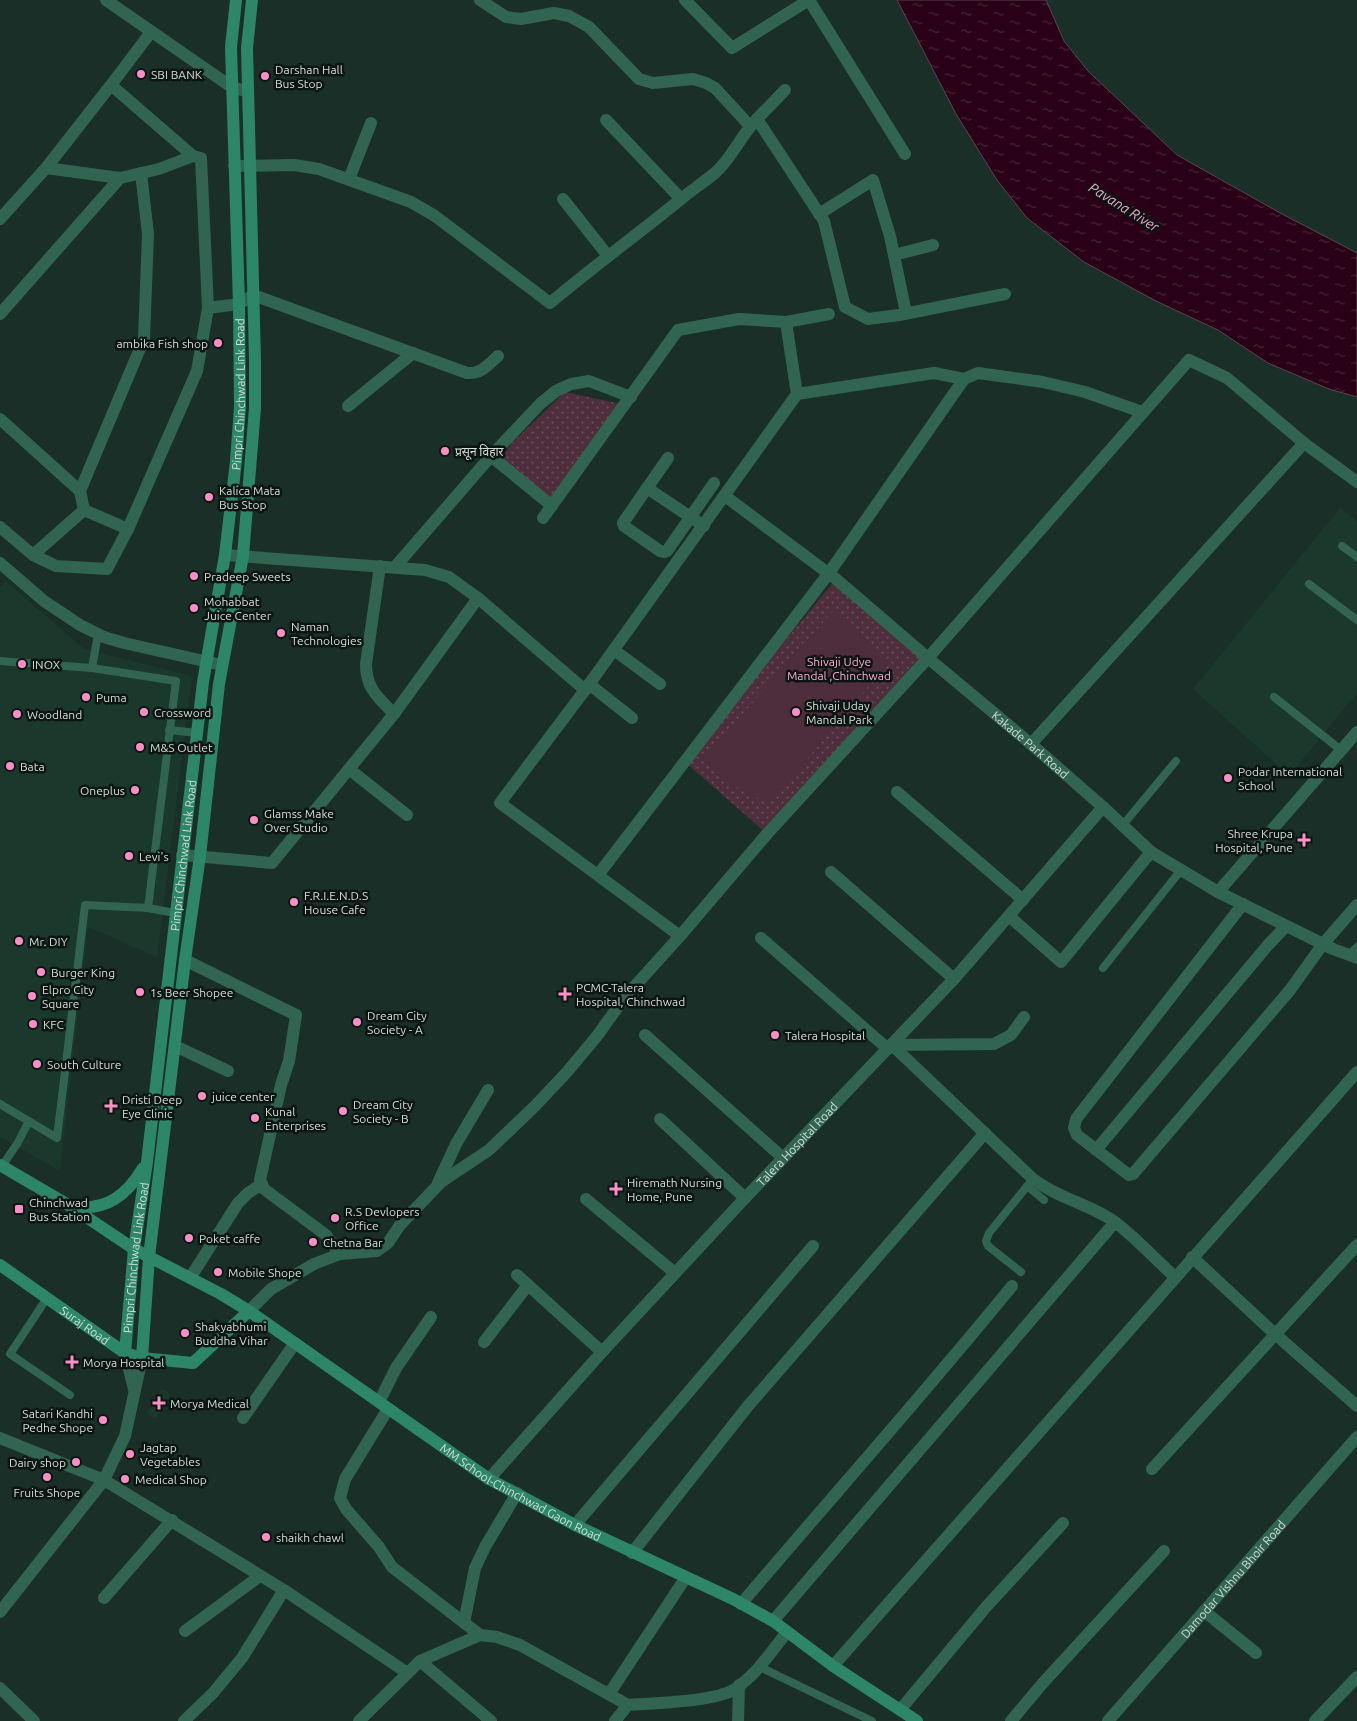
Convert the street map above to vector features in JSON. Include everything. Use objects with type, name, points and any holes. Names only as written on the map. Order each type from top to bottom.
[{"type":"main road","name":"Pimpri Chinchwad Link Road","points":[[125,1352],[134,1248],[147,1162],[197,732],[206,662],[225,555],[236,461],[240,407],[239,304],[231,47],[236,0]]},
{"type":"main road","name":"Pimpri Chinchwad Link Road","points":[[142,1358],[149,1257],[185,960],[200,856],[222,665],[243,556],[255,408],[247,48],[252,0]]},
{"type":"main road","points":[[70,1206],[94,1208],[112,1201],[130,1187],[147,1162],[161,1163]]},
{"type":"main road","name":"MM School-Chinchwad Gaon Road","points":[[1,1166],[70,1206],[149,1257],[250,1311],[489,1479],[575,1525],[742,1604],[773,1621],[833,1666],[917,1721]]},
{"type":"main road","name":"Suraj Road","points":[[0,1265],[125,1352],[142,1358],[193,1363],[250,1311]]},
{"type":"street","points":[[106,0],[232,88],[248,91]]},
{"type":"street","points":[[480,0],[506,17],[520,19],[554,13],[569,16],[589,27],[640,79],[653,83],[693,79],[715,88],[754,123],[824,221],[845,307],[868,319],[1005,294]]},
{"type":"street","points":[[685,0],[732,48],[809,0],[905,154]]},
{"type":"street","points":[[0,219],[46,168],[151,32]]},
{"type":"street","points":[[0,527],[33,555],[56,566],[107,569],[128,529],[196,371],[208,308],[201,158],[194,156],[111,84]]},
{"type":"street","points":[[234,166],[302,166],[319,169],[412,202],[435,216],[550,303],[716,172],[754,123],[785,90]]},
{"type":"street","points":[[606,120],[681,199]]},
{"type":"street","points":[[349,179],[371,123]]},
{"type":"street","points":[[46,168],[120,178],[159,169],[194,156]]},
{"type":"street","points":[[84,510],[80,490],[144,339],[148,234],[141,173]]},
{"type":"street","points":[[0,314],[120,178]]},
{"type":"street","points":[[819,214],[873,180],[890,236],[906,313]]},
{"type":"street","points":[[563,199],[608,256]]},
{"type":"street","points":[[894,254],[934,245]]},
{"type":"street","points":[[208,308],[239,304],[252,295],[473,373],[482,370],[498,356]]},
{"type":"street","points":[[543,518],[678,330],[738,319],[786,322],[829,314]]},
{"type":"street","points":[[680,936],[500,804],[704,526],[797,394],[786,322]]},
{"type":"street","points":[[348,406],[414,353]]},
{"type":"street","points":[[250,1311],[271,1289],[314,1264],[340,1254],[376,1251],[388,1243],[400,1225],[441,1182],[489,1150],[536,1106],[591,1043],[625,997],[767,834],[928,658],[1189,360],[1227,378],[1304,443],[1357,482]]},
{"type":"street","points":[[797,394],[934,373],[964,379]]},
{"type":"street","points":[[598,875],[829,573],[964,379],[978,373],[1043,382],[1085,392],[1142,412]]},
{"type":"street","points":[[395,567],[491,456],[540,404],[556,391],[571,384],[589,381],[631,397]]},
{"type":"street","points":[[0,419],[80,490]]},
{"type":"street","points":[[1031,744],[1304,443]]},
{"type":"street","points":[[491,456],[552,506]]},
{"type":"street","points":[[668,458],[624,520],[624,526],[660,551],[664,553],[667,551],[714,483]]},
{"type":"street","points":[[647,488],[704,526]]},
{"type":"street","name":"Kakade Park Road","points":[[725,496],[829,573],[1031,744],[1151,852],[1218,892],[1286,926],[1323,944],[1354,953]]},
{"type":"street","points":[[84,510],[128,529]]},
{"type":"street","points":[[33,555],[84,510]]},
{"type":"street","points":[[225,555],[395,567],[425,570],[449,577],[478,598],[587,687],[632,718]]},
{"type":"street","points":[[0,563],[44,601],[80,625],[98,634],[124,643],[222,665]]},
{"type":"street","points":[[380,566],[366,664],[366,678],[374,692],[394,714]]},
{"type":"street","points":[[182,855],[272,863],[394,714],[478,598]]},
{"type":"street","points":[[614,650],[660,684]]},
{"type":"street","points":[[1218,892],[1357,732]]},
{"type":"street","points":[[349,768],[407,815]]},
{"type":"street","points":[[897,792],[1024,900]]},
{"type":"street","name":"Talera Hospital Road","points":[[489,1479],[602,1352],[745,1198],[954,979],[1103,807]]},
{"type":"street","points":[[1009,916],[1061,962],[1151,852]]},
{"type":"street","points":[[831,872],[954,979]]},
{"type":"street","points":[[1244,904],[1076,1120],[1075,1131],[1128,1175],[1133,1174],[1290,990],[1323,944],[1357,905]]},
{"type":"street","points":[[1096,1150],[1286,926]]},
{"type":"street","points":[[761,938],[890,1047],[984,1134],[1030,1183],[1102,1214],[1115,1222],[1175,1277]]},
{"type":"street","points":[[185,960],[296,1015],[289,1061],[281,1086],[260,1180],[264,1189],[326,1235],[340,1254]]},
{"type":"street","points":[[890,1047],[994,1044],[1011,1035],[1024,1017]]},
{"type":"street","points":[[645,1035],[783,1158]]},
{"type":"street","points":[[175,1046],[228,1071]]},
{"type":"street","points":[[833,1666],[1357,1072]]},
{"type":"street","points":[[436,1188],[456,1144],[488,1090]]},
{"type":"street","points":[[660,1118],[745,1198]]},
{"type":"street","points":[[632,1552],[748,1406],[984,1134]]},
{"type":"street","points":[[190,1278],[238,1203],[248,1192],[262,1184]]},
{"type":"street","points":[[586,1199],[675,1274]]},
{"type":"street","points":[[773,1621],[1115,1222]]},
{"type":"street","points":[[1152,1469],[1357,1245]]},
{"type":"street","points":[[575,1525],[813,1246]]},
{"type":"street","points":[[1192,1258],[1357,1406]]},
{"type":"street","points":[[517,1275],[602,1352]]},
{"type":"street","points":[[484,1342],[528,1285]]},
{"type":"street","points":[[742,1604],[837,1491],[941,1374],[1012,1286]]},
{"type":"street","points":[[431,1317],[396,1368],[384,1406],[345,1479],[340,1498],[346,1509],[379,1547],[392,1567],[480,1635]]},
{"type":"street","points":[[243,1418],[295,1343]]},
{"type":"street","name":"Pimpri Chinchwad Link Road","points":[[125,1352],[134,1391]]},
{"type":"street","name":"Pimpri Chinchwad Link Road","points":[[134,1391],[142,1358]]},
{"type":"street","points":[[0,1612],[104,1480],[126,1436],[134,1391]]},
{"type":"street","name":"Damodar Vishnu Bhoir Road","points":[[1108,1721],[1357,1436]]},
{"type":"street","points":[[0,1438],[104,1480],[284,1590],[406,1672]]},
{"type":"street","points":[[464,1622],[475,1568],[485,1547],[517,1493]]},
{"type":"street","points":[[104,1598],[172,1520]]},
{"type":"street","points":[[900,1710],[986,1607],[1063,1523]]},
{"type":"street","points":[[1011,1721],[1042,1684],[1164,1551]]},
{"type":"street","points":[[185,1631],[260,1576]]},
{"type":"street","points":[[610,1694],[686,1577]]},
{"type":"street","points":[[184,1721],[213,1693],[242,1658],[284,1590]]},
{"type":"street","points":[[1204,1611],[1256,1653]]},
{"type":"street","points":[[359,1721],[406,1672],[420,1661],[480,1635],[497,1637],[520,1644],[628,1705],[708,1698],[734,1690],[760,1667],[787,1632]]},
{"type":"street","points":[[420,1661],[491,1721]]},
{"type":"street","points":[[1315,1721],[1357,1676]]},
{"type":"street","points":[[738,1721],[740,1685]]},
{"type":"street","points":[[0,1688],[34,1721]]},
{"type":"street","points":[[615,1721],[628,1705]]},
{"type":"lane","points":[[1342,546],[1357,557]]},
{"type":"lane","points":[[1309,584],[1357,620]]},
{"type":"lane","points":[[92,668],[98,634]]},
{"type":"lane","points":[[0,661],[92,668],[176,681],[148,908]]},
{"type":"lane","points":[[1274,697],[1341,750]]},
{"type":"lane","points":[[169,730],[197,732]]},
{"type":"lane","points":[[1122,826],[1176,761]]},
{"type":"lane","points":[[1103,968],[1181,870]]},
{"type":"lane","points":[[0,1104],[57,1138],[85,905],[148,908],[175,913]]},
{"type":"lane","points":[[1,1166],[17,1144],[29,1121]]},
{"type":"lane","points":[[1021,1272],[988,1246],[986,1241],[989,1233],[1030,1183],[1044,1200]]},
{"type":"lane","points":[[47,1298],[10,1354],[70,1395]]},
{"type":"lane","points":[[760,1667],[872,1721]]},
{"type":"shaded area","points":[[1340,508],[1357,521],[1357,693],[1289,776],[1193,689]]},
{"type":"shaded area","name":"Elpro City Square","points":[[6,581],[84,649],[192,676],[157,957],[88,927],[60,1171],[0,1137],[0,588]]},
{"type":"shaded area","name":"Morya Medical","points":[[162,1389],[171,1394],[156,1419],[147,1413]]},
{"type":"green space","points":[[565,392],[621,404],[544,507],[502,458],[511,444]]},
{"type":"green space","name":"Shivaji Udye Mandal ,Chinchwad","points":[[836,579],[928,658],[767,834],[685,762]]},
{"type":"green space","name":"Shivaji Uday Mandal Park","points":[[835,609],[887,664],[769,804],[723,780],[719,772],[703,759]]},
{"type":"water","name":"Pavana River","points":[[897,0],[1046,0],[1064,41],[1088,71],[1177,155],[1282,214],[1357,253],[1357,397],[1329,389],[1268,363],[1218,330],[1156,301],[1084,262],[1027,218],[997,180],[956,114]]},
{"type":"place","name":"SBI BANK","points":[[141,74]]},
{"type":"place","name":"Darshan Hall Bus Stop","points":[[265,76]]},
{"type":"place","name":"ambika Fish shop","points":[[218,343]]},
{"type":"place","name":"प्रसून विहार","points":[[445,451]]},
{"type":"place","name":"Kalica Mata Bus Stop","points":[[209,497]]},
{"type":"place","name":"Pradeep Sweets","points":[[194,576]]},
{"type":"place","name":"Mohabbat Juice Center","points":[[194,608]]},
{"type":"place","name":"Naman Technologies","points":[[281,633]]},
{"type":"place","name":"INOX","points":[[22,664]]},
{"type":"place","name":"Puma","points":[[86,697]]},
{"type":"place","name":"Crossword","points":[[144,712]]},
{"type":"place","name":"Shivaji Uday Mandal Park","points":[[796,712]]},
{"type":"place","name":"Woodland","points":[[17,714]]},
{"type":"place","name":"M&S Outlet","points":[[140,747]]},
{"type":"place","name":"Bata","points":[[10,766]]},
{"type":"place","name":"Podar International School","points":[[1228,778]]},
{"type":"place","name":"Oneplus","points":[[135,790]]},
{"type":"place","name":"Glamss Make Over Studio","points":[[254,820]]},
{"type":"place","name":"Shree Krupa Hospital, Pune","points":[[1304,840]]},
{"type":"place","name":"Levi's","points":[[129,856]]},
{"type":"place","name":"F.R.I.E.N.D.S House Cafe","points":[[294,902]]},
{"type":"place","name":"Mr. DIY","points":[[19,941]]},
{"type":"place","name":"Burger King","points":[[41,972]]},
{"type":"place","name":"1s Beer Shopee","points":[[140,992]]},
{"type":"place","name":"PCMC-Talera Hospital, Chinchwad","points":[[565,994]]},
{"type":"place","name":"Elpro City Square","points":[[32,996]]},
{"type":"place","name":"Dream City Society - A","points":[[357,1022]]},
{"type":"place","name":"KFC","points":[[33,1024]]},
{"type":"place","name":"Talera Hospital","points":[[775,1035]]},
{"type":"place","name":"South Culture","points":[[37,1064]]},
{"type":"place","name":"juice center","points":[[202,1096]]},
{"type":"place","name":"Dristi Deep Eye Clinic","points":[[111,1106]]},
{"type":"place","name":"Dream City Society - B","points":[[343,1111]]},
{"type":"place","name":"Kunal Enterprises","points":[[255,1118]]},
{"type":"place","name":"Hiremath Nursing Home, Pune","points":[[616,1189]]},
{"type":"place","name":"Chinchwad Bus Station","points":[[19,1209]]},
{"type":"place","name":"R.S Devlopers Office","points":[[335,1218]]},
{"type":"place","name":"Poket caffe","points":[[189,1238]]},
{"type":"place","name":"Chetna Bar","points":[[313,1242]]},
{"type":"place","name":"Mobile Shope","points":[[218,1272]]},
{"type":"place","name":"Shakyabhumi Buddha Vihar","points":[[185,1333]]},
{"type":"place","name":"Morya Hospital","points":[[72,1362]]},
{"type":"place","name":"Morya Medical","points":[[159,1403]]},
{"type":"place","name":"Satari Kandhi Pedhe Shope","points":[[103,1420]]},
{"type":"place","name":"Jagtap Vegetables","points":[[130,1454]]},
{"type":"place","name":"Dairy shop","points":[[76,1462]]},
{"type":"place","name":"Fruits Shope","points":[[47,1477]]},
{"type":"place","name":"Medical Shop","points":[[125,1479]]},
{"type":"place","name":"shaikh chawl","points":[[266,1537]]}]
